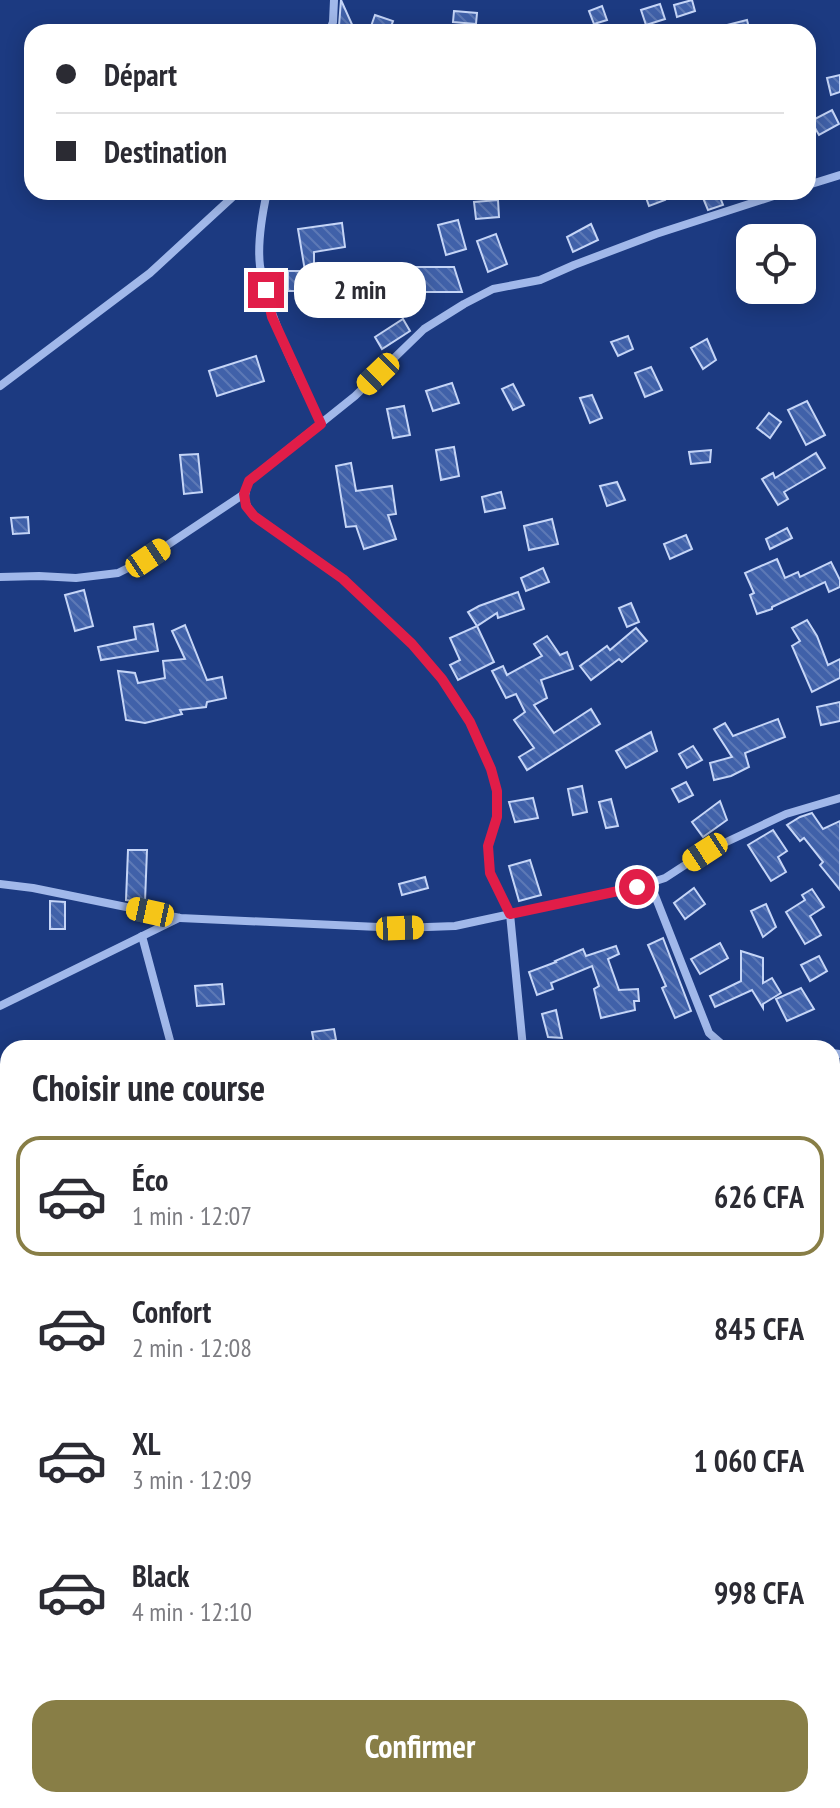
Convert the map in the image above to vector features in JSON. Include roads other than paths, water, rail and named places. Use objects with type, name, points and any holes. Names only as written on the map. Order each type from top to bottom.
[{"type":"street","points":[[332,24],[334,0]]},
{"type":"street","points":[[816,182],[840,175]]},
{"type":"street","points":[[0,386],[150,273],[229,200]]},
{"type":"street","points":[[265,200],[261,217],[260,264],[272,317],[321,424]]},
{"type":"street","points":[[522,1040],[510,914],[490,873],[488,846],[497,817],[497,791],[491,769],[463,711],[442,679],[412,644],[343,579],[254,516],[246,506],[244,494],[249,481],[355,396],[424,329],[464,304],[493,289],[540,280],[656,234],[761,200]]},
{"type":"street","points":[[0,577],[76,578],[118,573],[148,558],[244,494]]},
{"type":"street","points":[[0,884],[180,918],[343,927],[455,926],[650,883],[665,878],[705,852],[786,814],[840,798]]},
{"type":"street","points":[[650,883],[709,1033],[717,1040]]},
{"type":"street","points":[[0,1006],[180,918]]},
{"type":"street","points":[[142,936],[170,1040]]},
{"type":"street","points":[[510,1808],[536,1808]]}]
